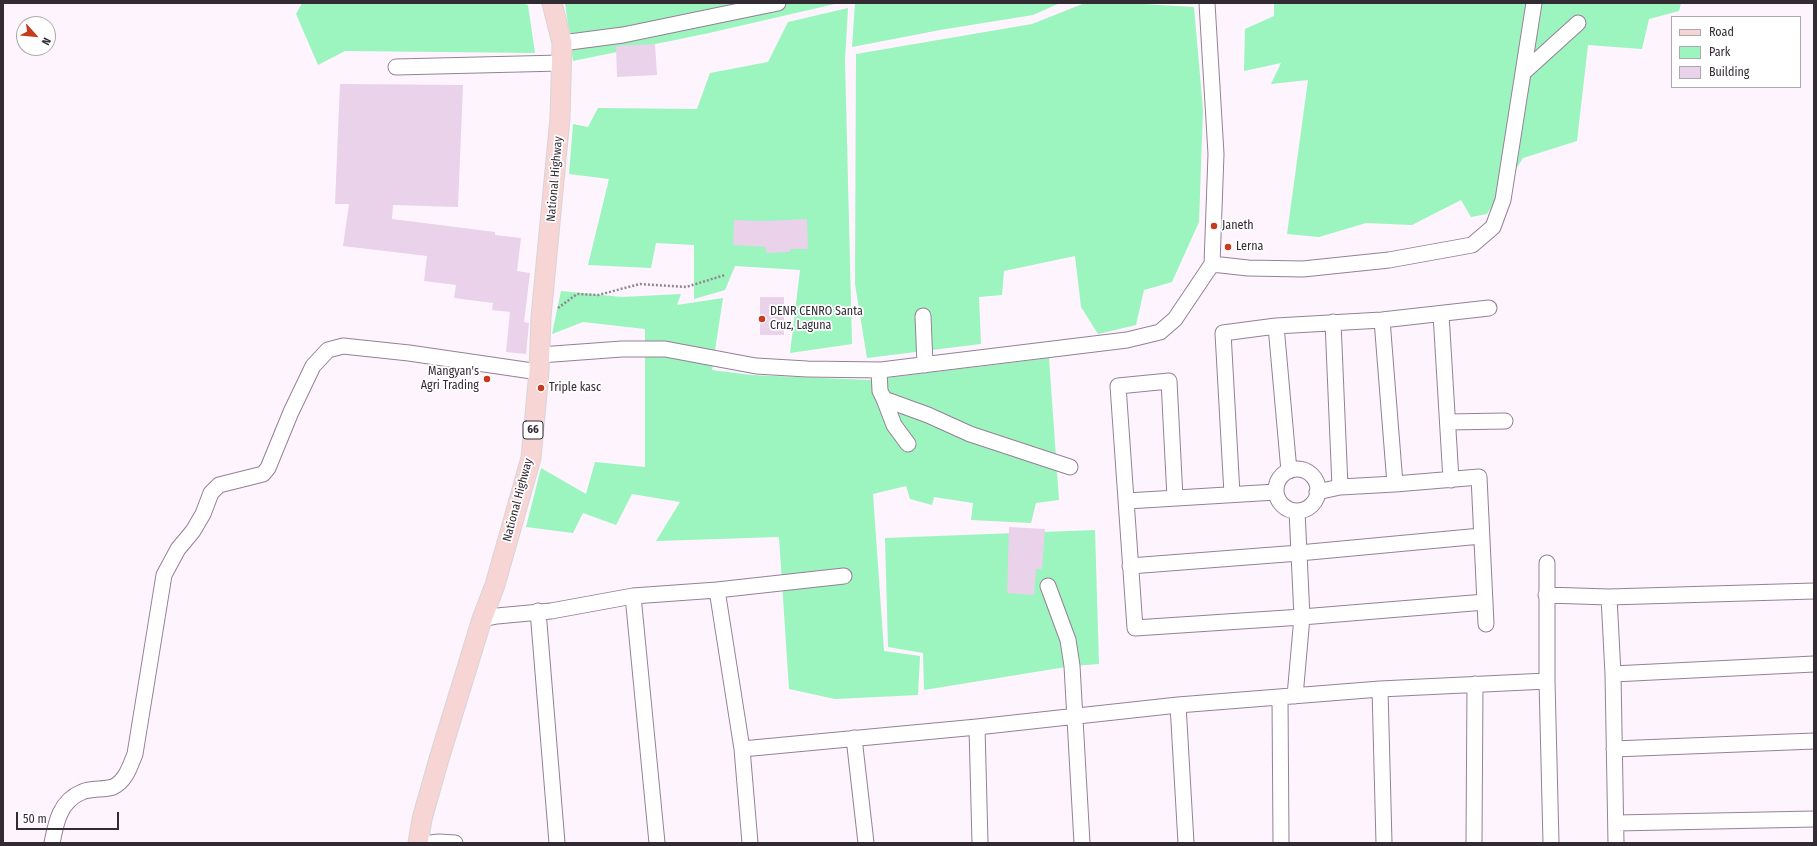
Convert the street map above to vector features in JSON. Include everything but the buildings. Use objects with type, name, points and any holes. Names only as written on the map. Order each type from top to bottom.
[{"type":"main road","name":"National Highway","points":[[418,843],[422,819],[482,619],[494,585],[531,458],[539,364],[541,317],[560,118],[562,43],[552,3]]},
{"type":"street","points":[[562,43],[623,35],[778,3]]},
{"type":"street","points":[[52,843],[57,818],[67,801],[82,791],[113,787],[126,775],[135,754],[164,575],[178,549],[193,531],[203,514],[211,493],[219,485],[263,474],[268,468],[291,412],[313,366],[328,350],[343,346],[539,364],[622,348],[665,349],[756,366],[807,369],[879,370],[1127,340],[1160,332],[1175,319],[1212,264],[1216,154],[1207,3]]},
{"type":"street","points":[[1212,264],[1248,268],[1302,269],[1389,260],[1472,245],[1493,227],[1503,200],[1534,3]]},
{"type":"street","points":[[1524,72],[1578,22]]},
{"type":"street","points":[[396,67],[561,63]]},
{"type":"street","points":[[1232,494],[1223,333],[1276,326],[1382,320],[1489,308]]},
{"type":"street","points":[[1441,314],[1451,480]]},
{"type":"street","points":[[923,316],[925,365]]},
{"type":"street","points":[[1382,320],[1395,484]]},
{"type":"street","points":[[1333,322],[1340,487]]},
{"type":"street","points":[[1276,326],[1289,471]]},
{"type":"street","points":[[879,370],[880,391],[894,425],[908,444]]},
{"type":"street","points":[[1175,498],[1169,381],[1118,386],[1127,501],[1134,628],[1302,618],[1486,602]]},
{"type":"street","points":[[884,399],[928,414],[970,434],[1070,467]]},
{"type":"street","points":[[1448,422],[1505,421]]},
{"type":"street","points":[[1300,470],[1310,474],[1316,484],[1317,492],[1314,501],[1305,509],[1297,511],[1288,509],[1279,501],[1276,492],[1279,478],[1289,471],[1300,470]]},
{"type":"street","points":[[1317,492],[1340,487],[1479,477],[1486,624]]},
{"type":"street","points":[[1127,501],[1276,492]]},
{"type":"street","points":[[1295,696],[1302,618],[1297,511]]},
{"type":"street","points":[[1130,566],[1299,553],[1481,536]]},
{"type":"street","points":[[1546,563],[1551,843]]},
{"type":"street","points":[[482,619],[538,611],[551,611],[632,596],[717,590],[844,576]]},
{"type":"street","points":[[1048,586],[1068,640],[1072,666],[1082,843]]},
{"type":"street","points":[[717,590],[742,749],[750,843]]},
{"type":"street","points":[[1546,595],[1609,597],[1814,591]]},
{"type":"street","points":[[632,596],[657,843]]},
{"type":"street","points":[[1609,597],[1613,674],[1616,843]]},
{"type":"street","points":[[538,611],[557,843]]},
{"type":"street","points":[[1613,674],[1814,664]]},
{"type":"street","points":[[742,749],[976,727],[1074,715],[1178,705],[1380,689],[1547,681]]},
{"type":"street","points":[[1474,843],[1475,684]]},
{"type":"street","points":[[1380,689],[1384,843]]},
{"type":"street","points":[[1280,697],[1281,843]]},
{"type":"street","points":[[1178,705],[1186,843]]},
{"type":"street","points":[[976,727],[980,843]]},
{"type":"street","points":[[854,738],[866,843]]},
{"type":"street","points":[[1614,749],[1814,741]]},
{"type":"street","points":[[1616,823],[1814,819]]},
{"type":"street","points":[[430,843],[455,843]]},
{"type":"path","points":[[541,317],[562,306],[577,294],[598,295],[640,284],[686,287],[725,276]]},
{"type":"green space","points":[[302,3],[522,3],[528,5],[535,53],[345,51],[318,65],[296,14]]},
{"type":"green space","points":[[565,3],[839,3],[709,33],[573,61]]},
{"type":"green space","points":[[855,3],[1060,3],[1033,15],[940,30],[852,47]]},
{"type":"green space","points":[[1085,3],[1127,3],[1194,7],[1203,110],[1199,222],[1172,282],[1144,290],[1136,325],[1098,334],[1081,307],[1075,256],[1004,271],[1002,295],[979,297],[981,344],[867,358],[855,284],[856,54],[1032,24]]},
{"type":"green space","points":[[1274,3],[1681,3],[1679,11],[1649,19],[1642,49],[1588,45],[1577,141],[1523,158],[1487,214],[1471,217],[1461,200],[1412,225],[1366,223],[1319,237],[1287,234],[1308,80],[1271,84],[1281,63],[1244,71],[1245,29],[1274,16]]},
{"type":"green space","points":[[848,8],[845,60],[852,344],[790,353],[800,270],[735,266],[725,290],[694,299],[694,245],[656,243],[651,268],[588,265],[609,179],[569,174],[573,124],[588,127],[598,108],[697,109],[710,73],[768,62],[788,22]]},
{"type":"green space","points":[[561,291],[622,297],[681,294],[677,305],[723,298],[712,370],[751,375],[869,380],[1049,358],[1059,500],[1036,503],[1031,523],[971,520],[973,503],[934,497],[932,505],[910,499],[906,486],[873,494],[884,651],[920,656],[918,695],[835,699],[789,689],[779,537],[656,541],[680,502],[632,494],[616,525],[583,513],[573,533],[526,527],[541,468],[586,494],[595,462],[645,467],[645,329],[583,322],[552,334]]},
{"type":"green space","points":[[1095,530],[1099,664],[1072,666],[924,690],[923,653],[888,647],[885,538]]},
{"type":"place","name":"Janeth","points":[[1214,226]]},
{"type":"place","name":"Lerna","points":[[1228,247]]},
{"type":"place","name":"DENR CENRO Santa Cruz, Laguna","points":[[762,319]]},
{"type":"place","name":"Mangyan's Agri Trading","points":[[487,379]]},
{"type":"place","name":"Triple kasc","points":[[541,388]]}]
